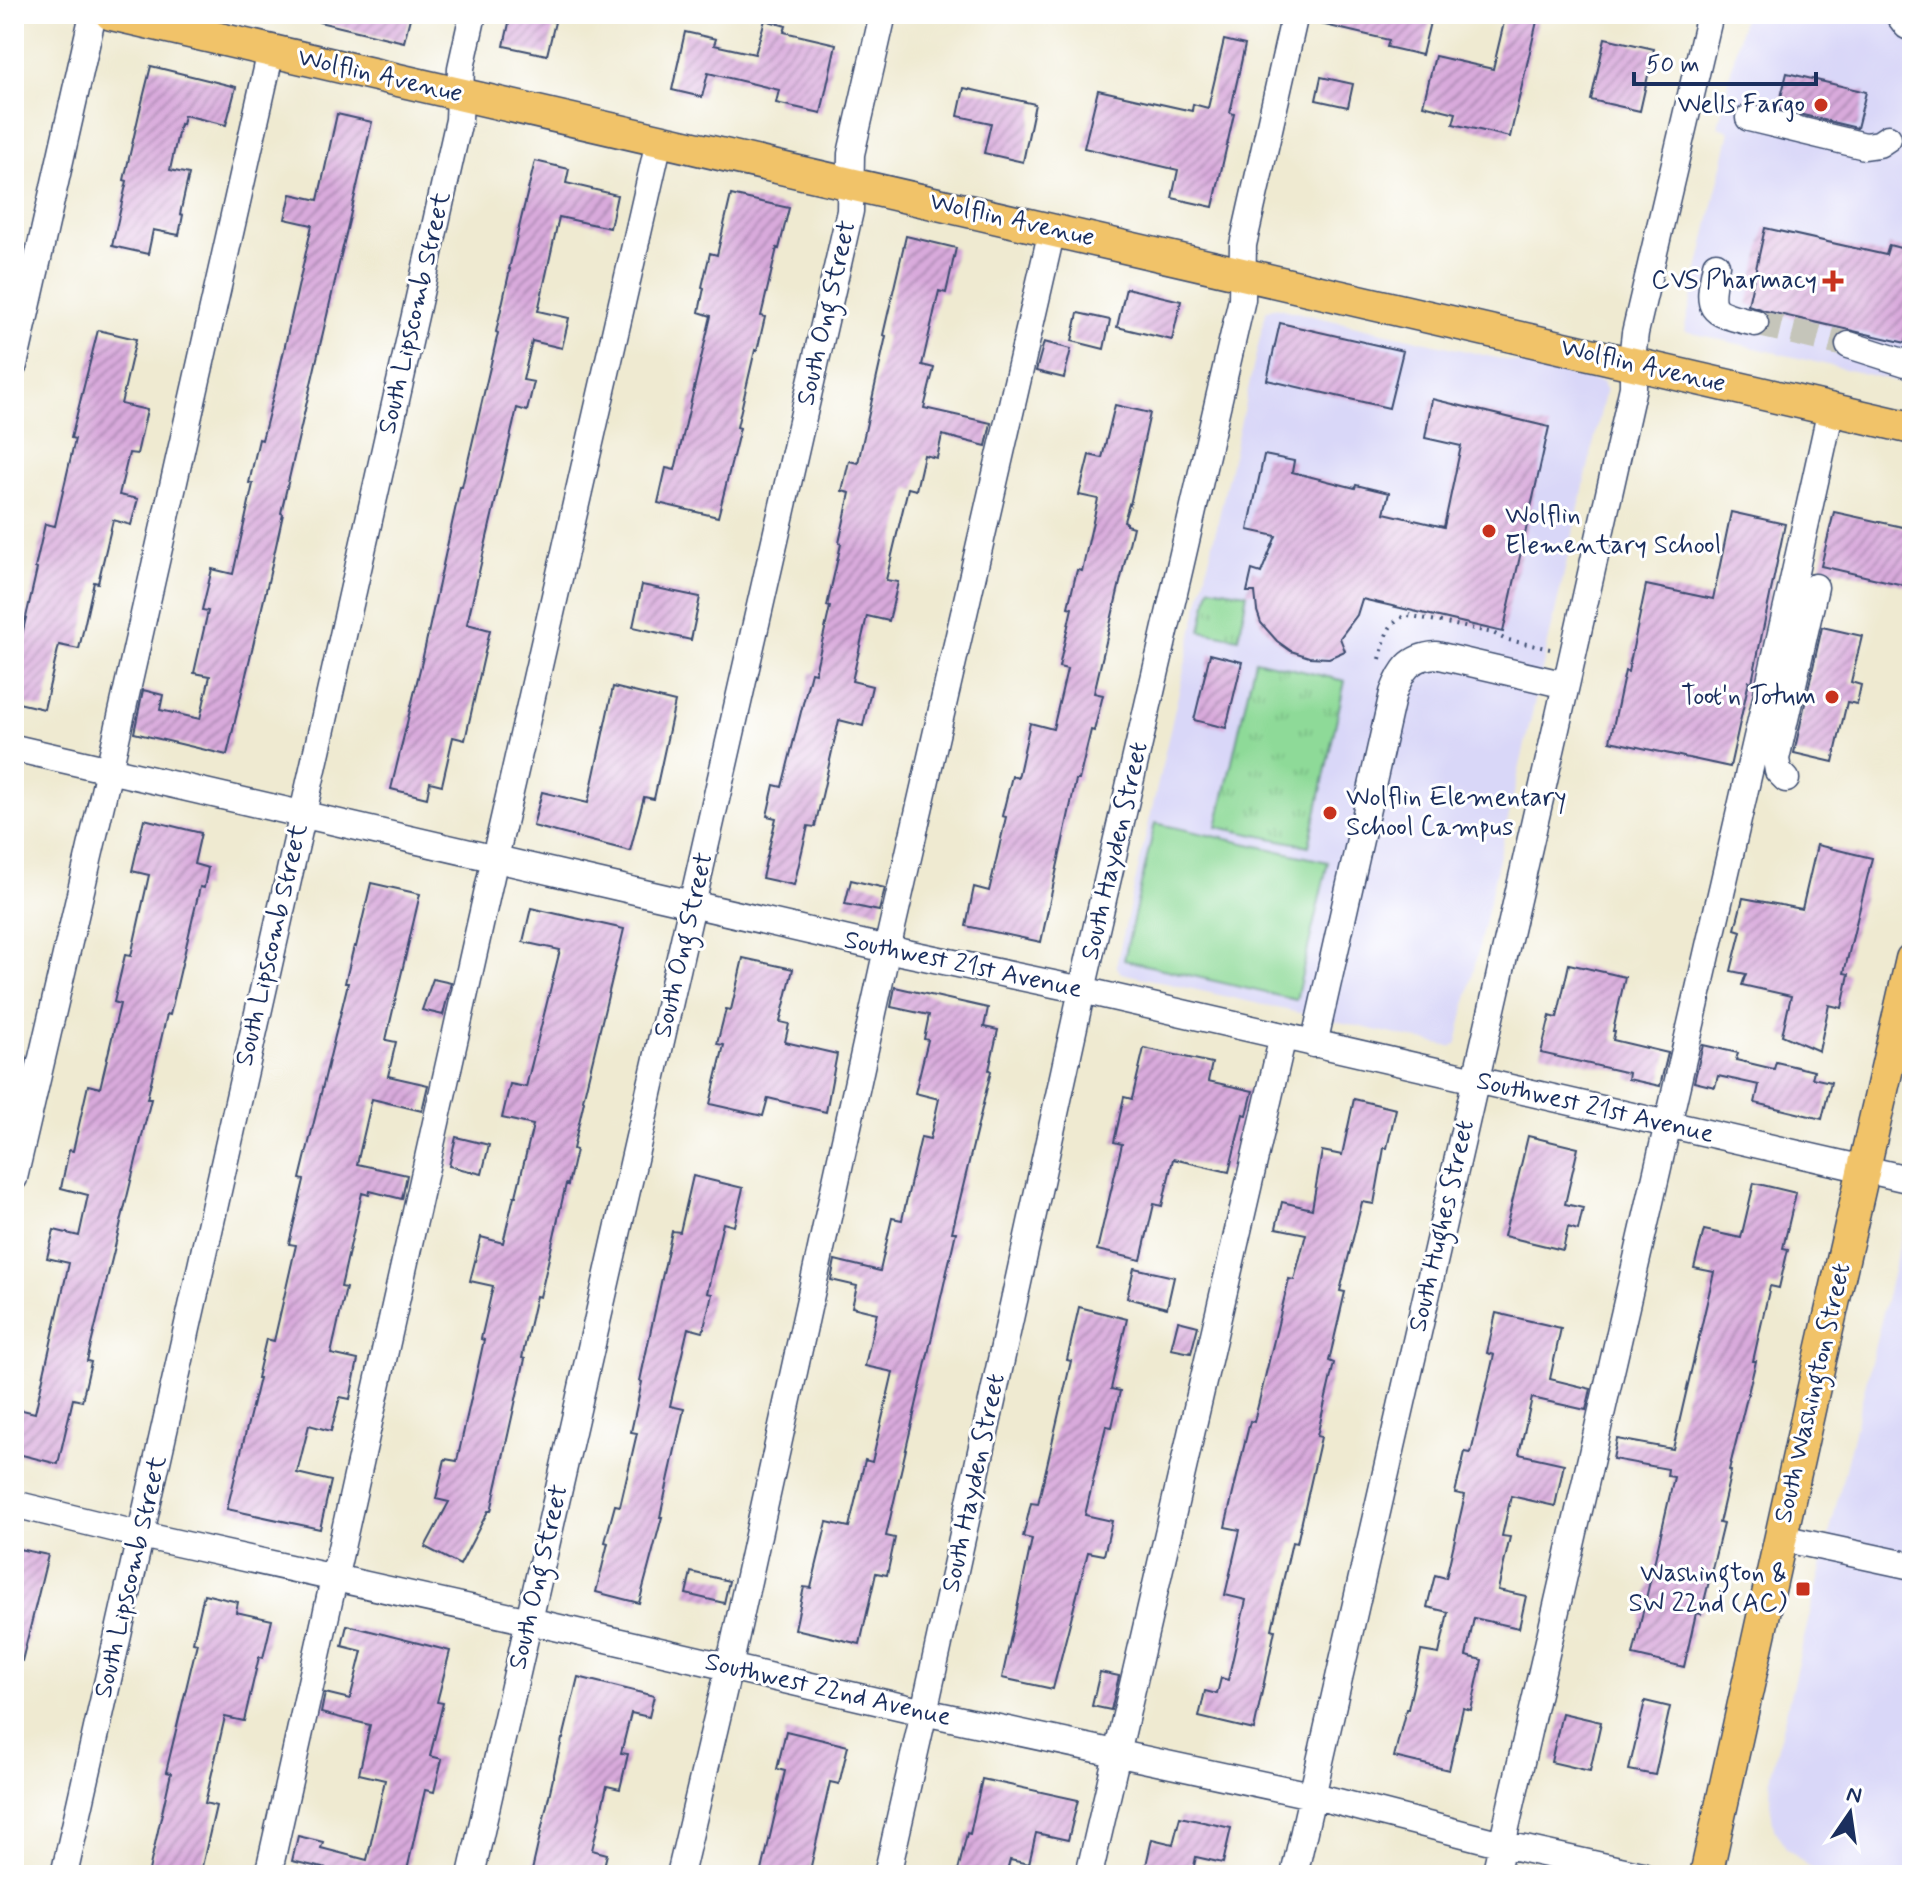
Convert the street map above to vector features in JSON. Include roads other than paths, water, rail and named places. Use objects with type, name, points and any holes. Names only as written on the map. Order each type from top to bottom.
[{"type":"main road","name":"Wolflin Avenue","points":[[111,14],[1912,428]]},
{"type":"main road","name":"South Washington Street","points":[[1706,1875],[1912,959]]},
{"type":"street","points":[[14,365],[93,14]]},
{"type":"street","name":"South Lipscomb Street","points":[[64,1875],[459,120],[461,68],[473,14]]},
{"type":"street","name":"South Ong Street","points":[[471,1875],[850,211],[851,154],[883,14]]},
{"type":"street","name":"South Hayden Street","points":[[887,1875],[1082,990],[1242,299],[1243,245],[1295,14]]},
{"type":"street","name":"South Hughes Street","points":[[1294,1875],[1633,387],[1635,333],[1710,14]]},
{"type":"street","points":[[1898,14],[1912,28]]},
{"type":"street","points":[[14,1178],[271,51]]},
{"type":"street","points":[[1749,118],[1865,146],[1879,144],[1888,138]]},
{"type":"street","points":[[268,1875],[659,141]]},
{"type":"street","points":[[680,1875],[1052,230]]},
{"type":"street","points":[[1716,265],[1711,304],[1717,312],[1755,323]]},
{"type":"street","points":[[1849,345],[1912,365]]},
{"type":"street","points":[[1495,1875],[1831,409]]},
{"type":"street","points":[[1786,779],[1778,771],[1776,759],[1815,587]]},
{"type":"street","points":[[1314,1044],[1393,693],[1400,676],[1410,663],[1423,656],[1436,655],[1566,685]]},
{"type":"street","name":"Southwest 21st Avenue","points":[[14,748],[1912,1180]]},
{"type":"street","points":[[1089,1875],[1283,1036]]},
{"type":"street","name":"Southwest 22nd Avenue","points":[[14,1504],[924,1712],[1311,1795],[1502,1844],[1642,1875]]},
{"type":"street","points":[[1781,1538],[1912,1566]]},
{"type":"tunnel","points":[[1755,323],[1849,345]]},
{"type":"place","name":"Wells Fargo","points":[[1821,105]]},
{"type":"place","name":"CVS Pharmacy","points":[[1833,281]]},
{"type":"place","name":"Wolflin Elementary School","points":[[1489,531]]},
{"type":"place","name":"Toot'n Totum","points":[[1832,697]]},
{"type":"place","name":"Wolflin Elementary School Campus","points":[[1330,813]]},
{"type":"place","name":"Washington & SW 22nd (AC)","points":[[1803,1589]]}]
